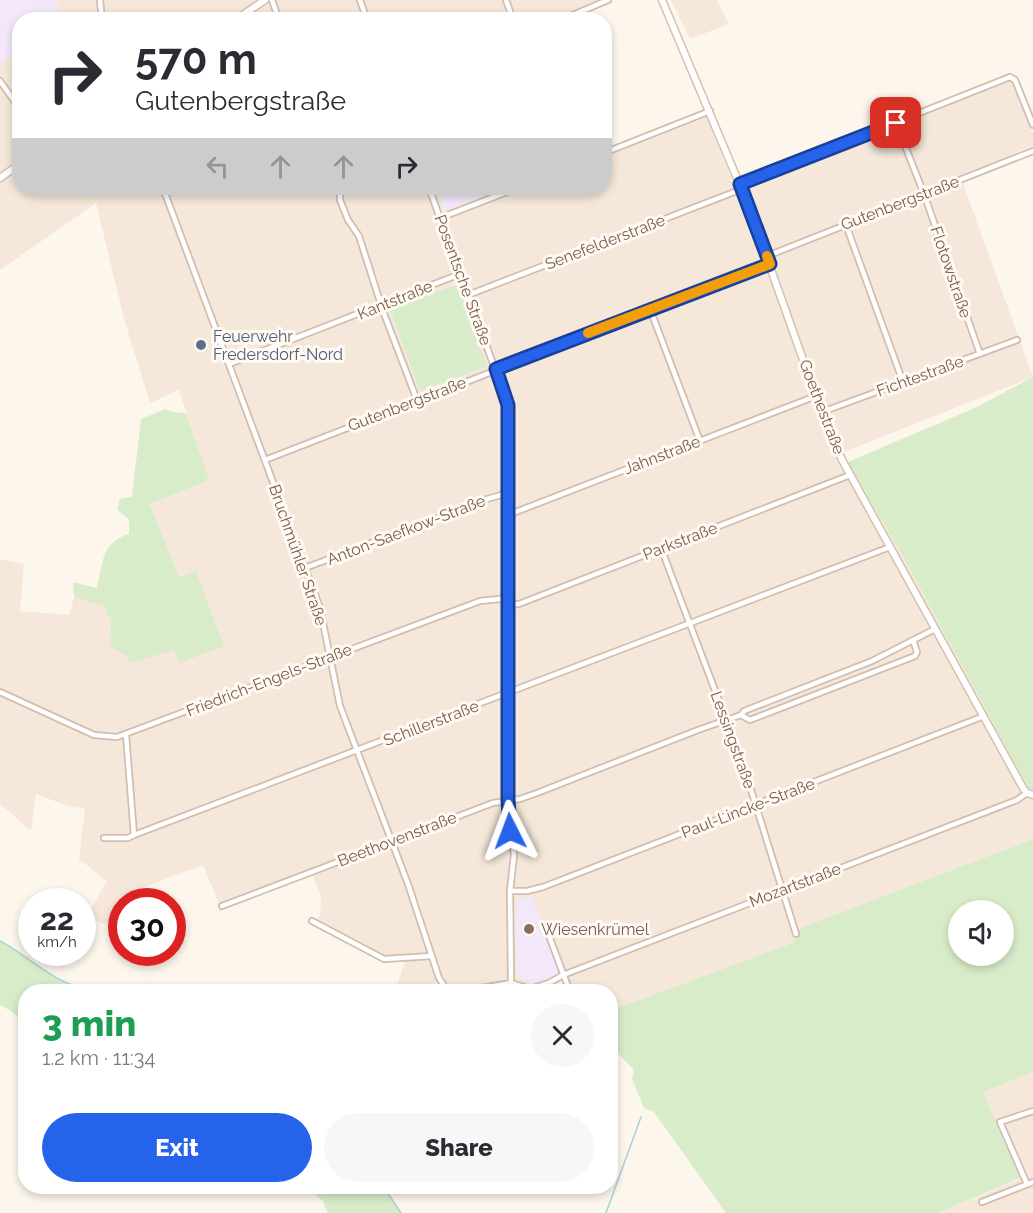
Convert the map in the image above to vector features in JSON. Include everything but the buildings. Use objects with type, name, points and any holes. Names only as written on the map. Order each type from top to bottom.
[{"type":"street","points":[[247,12],[265,0]]},
{"type":"street","points":[[580,12],[608,0]]},
{"type":"street","name":"Goethestraße","points":[[662,0],[741,187],[836,446],[935,629],[1030,794]]},
{"type":"street","name":"Senefelderstraße","points":[[468,295],[1013,78],[1033,125]]},
{"type":"street","points":[[0,81],[12,98]]},
{"type":"street","points":[[612,150],[710,111]]},
{"type":"street","name":"Flotowstraße","points":[[896,123],[924,194],[980,354]]},
{"type":"street","name":"Gutenbergstraße","points":[[767,256],[1033,151]]},
{"type":"street","name":"Bruchmühler Straße","points":[[167,195],[320,608],[340,706],[408,884],[442,984]]},
{"type":"street","points":[[340,195],[350,224],[359,236],[381,306],[417,400]]},
{"type":"street","name":"Posentsche Straße","points":[[432,195],[508,405],[508,800],[514,855],[510,891],[511,983]]},
{"type":"street","points":[[440,218],[499,195]]},
{"type":"street","points":[[846,225],[903,382]]},
{"type":"street","name":"Gutenbergstraße","points":[[265,460],[770,264]]},
{"type":"street","name":"Kantstraße","points":[[229,364],[460,274]]},
{"type":"street","points":[[650,309],[700,441]]},
{"type":"street","name":"Fichtestraße","points":[[822,412],[1017,340]]},
{"type":"street","name":"Jahnstraße","points":[[508,513],[816,396]]},
{"type":"street","name":"Parkstraße","points":[[508,605],[519,604],[850,475]]},
{"type":"street","name":"Anton-Saefkow-Straße","points":[[305,568],[508,493]]},
{"type":"street","name":"Schillerstraße","points":[[104,838],[134,835],[357,752],[890,547]]},
{"type":"street","name":"Lessingstraße","points":[[661,548],[727,720],[796,934]]},
{"type":"street","name":"Friedrich-Engels-Straße","points":[[126,735],[480,601],[508,598]]},
{"type":"street","name":"Beethovenstraße","points":[[222,906],[493,803],[537,793],[741,715],[744,711],[872,661],[935,629]]},
{"type":"street","name":"Beethovenstraße","points":[[741,715],[750,720],[915,656],[917,652],[913,640]]},
{"type":"street","points":[[0,692],[94,735],[107,737],[126,735],[134,835]]},
{"type":"street","name":"Paul-Lincke-Straße","points":[[510,891],[527,891],[543,887],[984,716]]},
{"type":"street","name":"Mozartstraße","points":[[563,975],[1030,794]]},
{"type":"street","points":[[312,921],[384,958],[432,956]]},
{"type":"street","points":[[544,925],[567,984]]},
{"type":"street","points":[[546,984],[563,975]]},
{"type":"street","points":[[505,984],[514,984]]},
{"type":"street","points":[[1027,1184],[1000,1122],[1033,1111]]},
{"type":"street","points":[[982,1202],[1033,1182]]},
{"type":"shaded area","points":[[0,0],[57,0],[58,12],[12,12],[12,54],[0,63]]},
{"type":"shaded area","points":[[57,0],[599,0],[569,12],[58,12]]},
{"type":"shaded area","points":[[671,0],[717,0],[729,24],[690,39]]},
{"type":"shaded area","points":[[12,54],[12,195],[612,195],[612,154],[707,117],[734,186],[1011,81],[1033,134],[1033,146],[960,175],[1033,377],[844,452],[1033,793],[1033,839],[800,928],[794,943],[618,1008],[618,984],[570,984],[565,973],[541,984],[523,984],[508,980],[484,984],[446,984],[440,973],[435,984],[397,984],[407,956],[383,955],[316,920],[320,916],[321,897],[310,869],[219,904],[203,865],[141,888],[108,888],[108,925],[96,921],[96,900],[107,881],[79,859],[85,809],[68,806],[36,794],[31,831],[0,804],[0,559],[24,564],[20,611],[69,615],[74,597],[106,607],[111,617],[110,647],[174,650],[179,662],[224,646],[196,572],[179,577],[150,503],[208,479],[179,390],[150,403],[124,319],[96,203],[0,270],[0,63]]},
{"type":"shaded area","points":[[438,195],[487,195],[444,211]]},
{"type":"shaded area","name":"Wiesenkrümel","points":[[532,896],[559,973],[533,984],[530,984],[516,974],[516,902]]},
{"type":"shaded area","points":[[1033,1072],[1033,1213],[938,1213],[1020,1179],[983,1092]]},
{"type":"green space","points":[[458,284],[487,366],[420,391],[390,309]]},
{"type":"green space","points":[[1033,377],[1033,793],[1031,793],[902,555],[848,462],[977,407]]},
{"type":"green space","points":[[165,409],[186,413],[209,480],[150,504],[179,577],[196,571],[224,646],[179,663],[174,650],[130,663],[126,655],[110,647],[111,618],[106,615],[106,607],[74,597],[73,582],[97,588],[102,562],[108,548],[129,534],[129,519],[117,510],[120,499],[132,497],[141,419]]},
{"type":"green space","points":[[1033,839],[1033,1072],[983,1092],[1020,1178],[938,1213],[726,1213],[654,1112],[644,1108],[632,1079],[634,1070],[618,1053],[618,1008],[793,943],[800,928]]},
{"type":"green space","points":[[0,941],[18,952],[18,966],[39,966],[70,984],[18,984],[18,1018],[0,1005]]},
{"type":"green space","points":[[315,1194],[388,1194],[401,1213],[328,1213],[323,1201]]},
{"type":"waterway","points":[[0,941],[70,984]]},
{"type":"waterway","points":[[618,1180],[641,1117]]},
{"type":"waterway","points":[[388,1194],[401,1213]]},
{"type":"waterway","points":[[606,1213],[613,1194]]},
{"type":"slow traffic","points":[[588,333],[770,264],[767,256]]},
{"type":"place","name":"Feuerwehr Fredersdorf-Nord","points":[[201,345]]},
{"type":"place","name":"Wiesenkrümel","points":[[529,929]]},
{"type":"route","points":[[510,831],[508,800],[508,405],[496,369],[770,264],[740,184],[896,123]]}]
